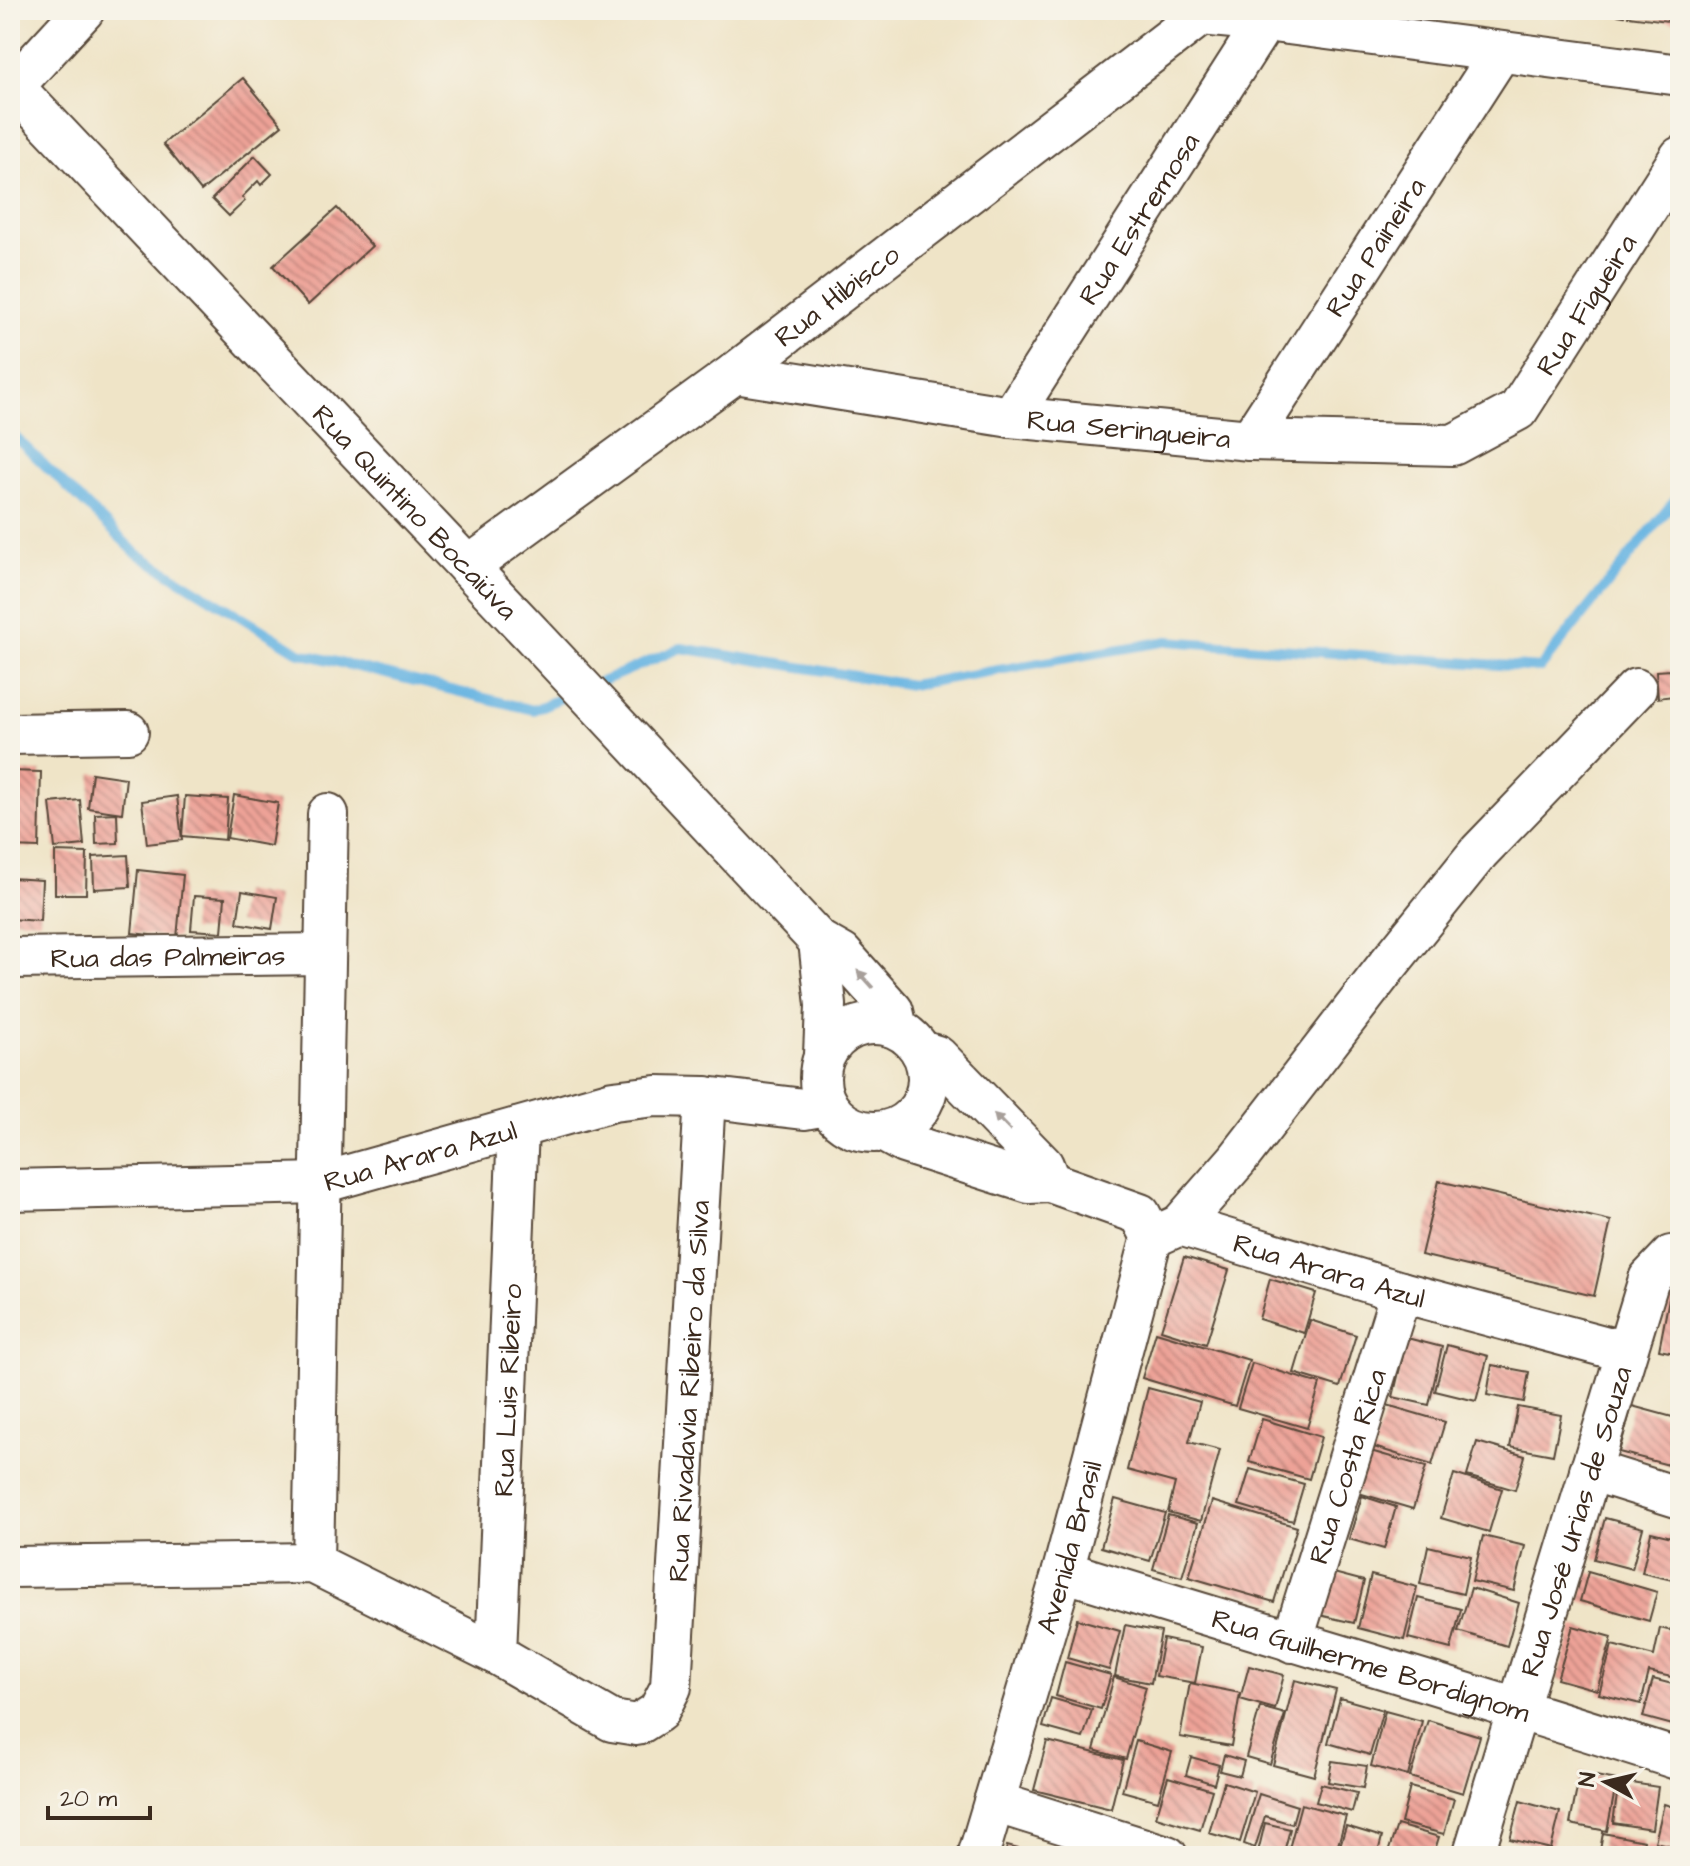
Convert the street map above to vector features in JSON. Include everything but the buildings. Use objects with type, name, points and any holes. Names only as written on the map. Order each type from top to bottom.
[{"type":"street","points":[[12,85],[84,10]]},
{"type":"street","points":[[1203,13],[1680,75]]},
{"type":"street","name":"Rua Hibisco","points":[[468,567],[735,373],[1203,13]]},
{"type":"street","name":"Rua Estremosa","points":[[1011,417],[1265,21]]},
{"type":"street","name":"Rua Paineira","points":[[1250,440],[1500,53]]},
{"type":"street","name":"Rua Quintino Bocaiúva","points":[[12,85],[819,941],[842,954],[893,1011],[909,1040]]},
{"type":"street","name":"Rua Figueira","points":[[1518,410],[1680,157]]},
{"type":"street","name":"Rua Seringueira","points":[[735,373],[1011,417],[1250,440],[1453,445],[1518,410]]},
{"type":"street","points":[[884,1132],[904,1143],[1029,1183],[1050,1182],[1140,1214],[1166,1231],[1237,1160],[1479,852],[1636,689]]},
{"type":"street","points":[[10,734],[128,732]]},
{"type":"street","points":[[313,1563],[328,814]]},
{"type":"street","points":[[819,941],[826,1005],[820,1089],[826,1105],[837,1118],[850,1128],[867,1133],[884,1132],[900,1126],[914,1115],[928,1085],[927,1068],[909,1040]]},
{"type":"street","name":"Rua das Palmeiras","points":[[10,958],[325,954]]},
{"type":"street","points":[[824,1055],[847,1030],[863,1024],[880,1024],[909,1040],[937,1056],[1043,1165],[1050,1182]]},
{"type":"street","name":"Rua Arara Azul","points":[[10,1190],[321,1183],[613,1101],[656,1096],[705,1097],[804,1109],[826,1105]]},
{"type":"street","name":"Rua Rivadavia Ribeiro da Silva","points":[[496,1654],[612,1721],[637,1725],[658,1712],[671,1687],[705,1097]]},
{"type":"street","name":"Rua Luis Ribeiro","points":[[496,1654],[518,1128]]},
{"type":"street","name":"Rua Arara Azul","points":[[1166,1231],[1626,1352]]},
{"type":"street","name":"Avenida Brasil","points":[[978,1856],[1166,1231]]},
{"type":"street","name":"Rua José Urias de Souza","points":[[1473,1856],[1626,1352],[1665,1267]]},
{"type":"street","name":"Rua Costa Rica","points":[[1292,1642],[1401,1292]]},
{"type":"street","points":[[1590,1470],[1680,1498]]},
{"type":"street","points":[[10,1567],[313,1563],[496,1654]]},
{"type":"street","name":"Rua Guilherme Bordignom","points":[[1063,1571],[1680,1760]]},
{"type":"street","points":[[994,1802],[1167,1856]]},
{"type":"waterway","points":[[10,432],[136,553],[300,653],[533,710],[573,693]]},
{"type":"waterway","points":[[591,686],[681,648],[911,685],[1168,641],[1540,668],[1675,500],[1680,500]]}]
